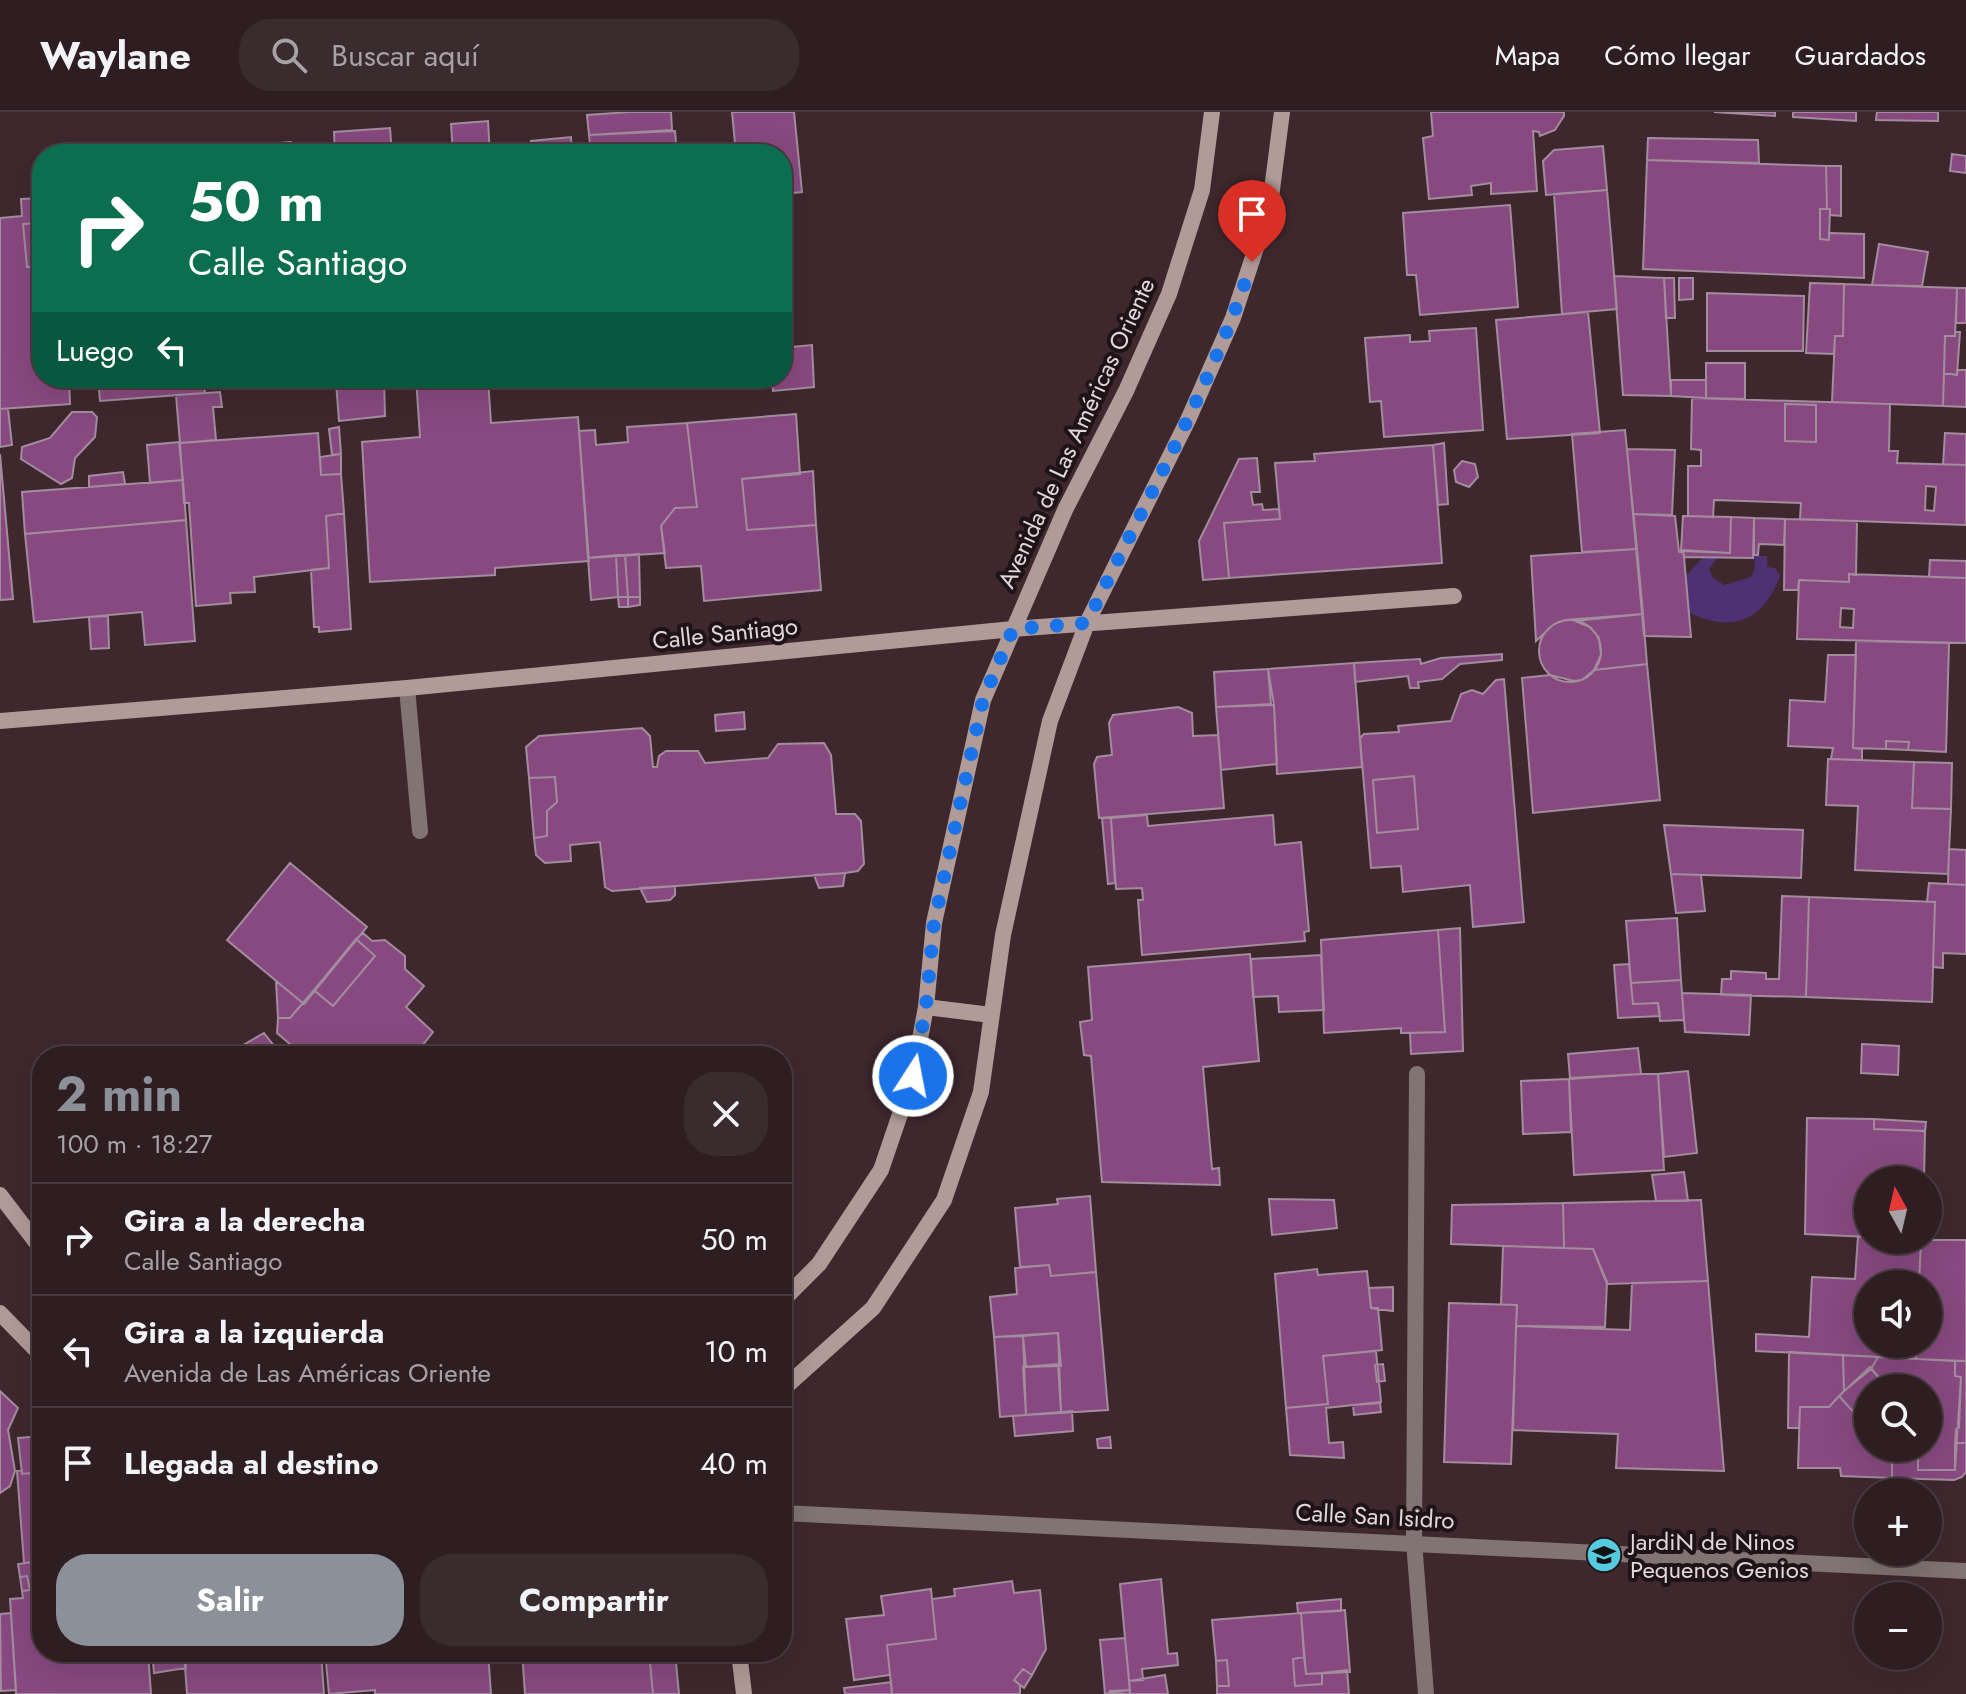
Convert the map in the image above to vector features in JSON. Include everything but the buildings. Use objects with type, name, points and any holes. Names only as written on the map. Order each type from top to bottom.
[{"type":"street","name":"Avenida de Las Américas Oriente","points":[[792,1291],[819,1264],[881,1170],[913,1076],[926,1007],[934,923],[983,700],[1169,294],[1202,190],[1212,112]]},
{"type":"street","points":[[792,1381],[873,1308],[944,1200],[981,1092],[1003,935],[1050,721],[1087,623],[1188,420],[1233,318],[1270,205],[1282,112]]},
{"type":"street","name":"Calle Santiago","points":[[0,721],[407,688],[1013,629],[1454,596]]},
{"type":"street","points":[[407,688],[420,831]]},
{"type":"street","points":[[926,1007],[991,1015]]},
{"type":"street","points":[[1417,1074],[1414,1542],[1426,1694]]},
{"type":"street","points":[[0,1195],[32,1237]]},
{"type":"street","points":[[0,1313],[32,1346]]},
{"type":"street","name":"Calle San Isidro","points":[[792,1513],[1966,1571]]},
{"type":"street","points":[[740,1662],[744,1694]]},
{"type":"shaded area","points":[[1754,556],[1767,556],[1767,567],[1775,568],[1780,576],[1765,604],[1755,613],[1732,622],[1719,622],[1688,612],[1686,576],[1703,557],[1717,558],[1709,569],[1713,578],[1724,585],[1751,577],[1755,568]]},
{"type":"place","name":"JardiN de Ninos Pequenos Genios","points":[[1604,1555]]},
{"type":"route","points":[[913,1076],[926,1007],[934,923],[983,700],[1013,629],[1087,623],[1188,420],[1233,318],[1252,262]]}]
